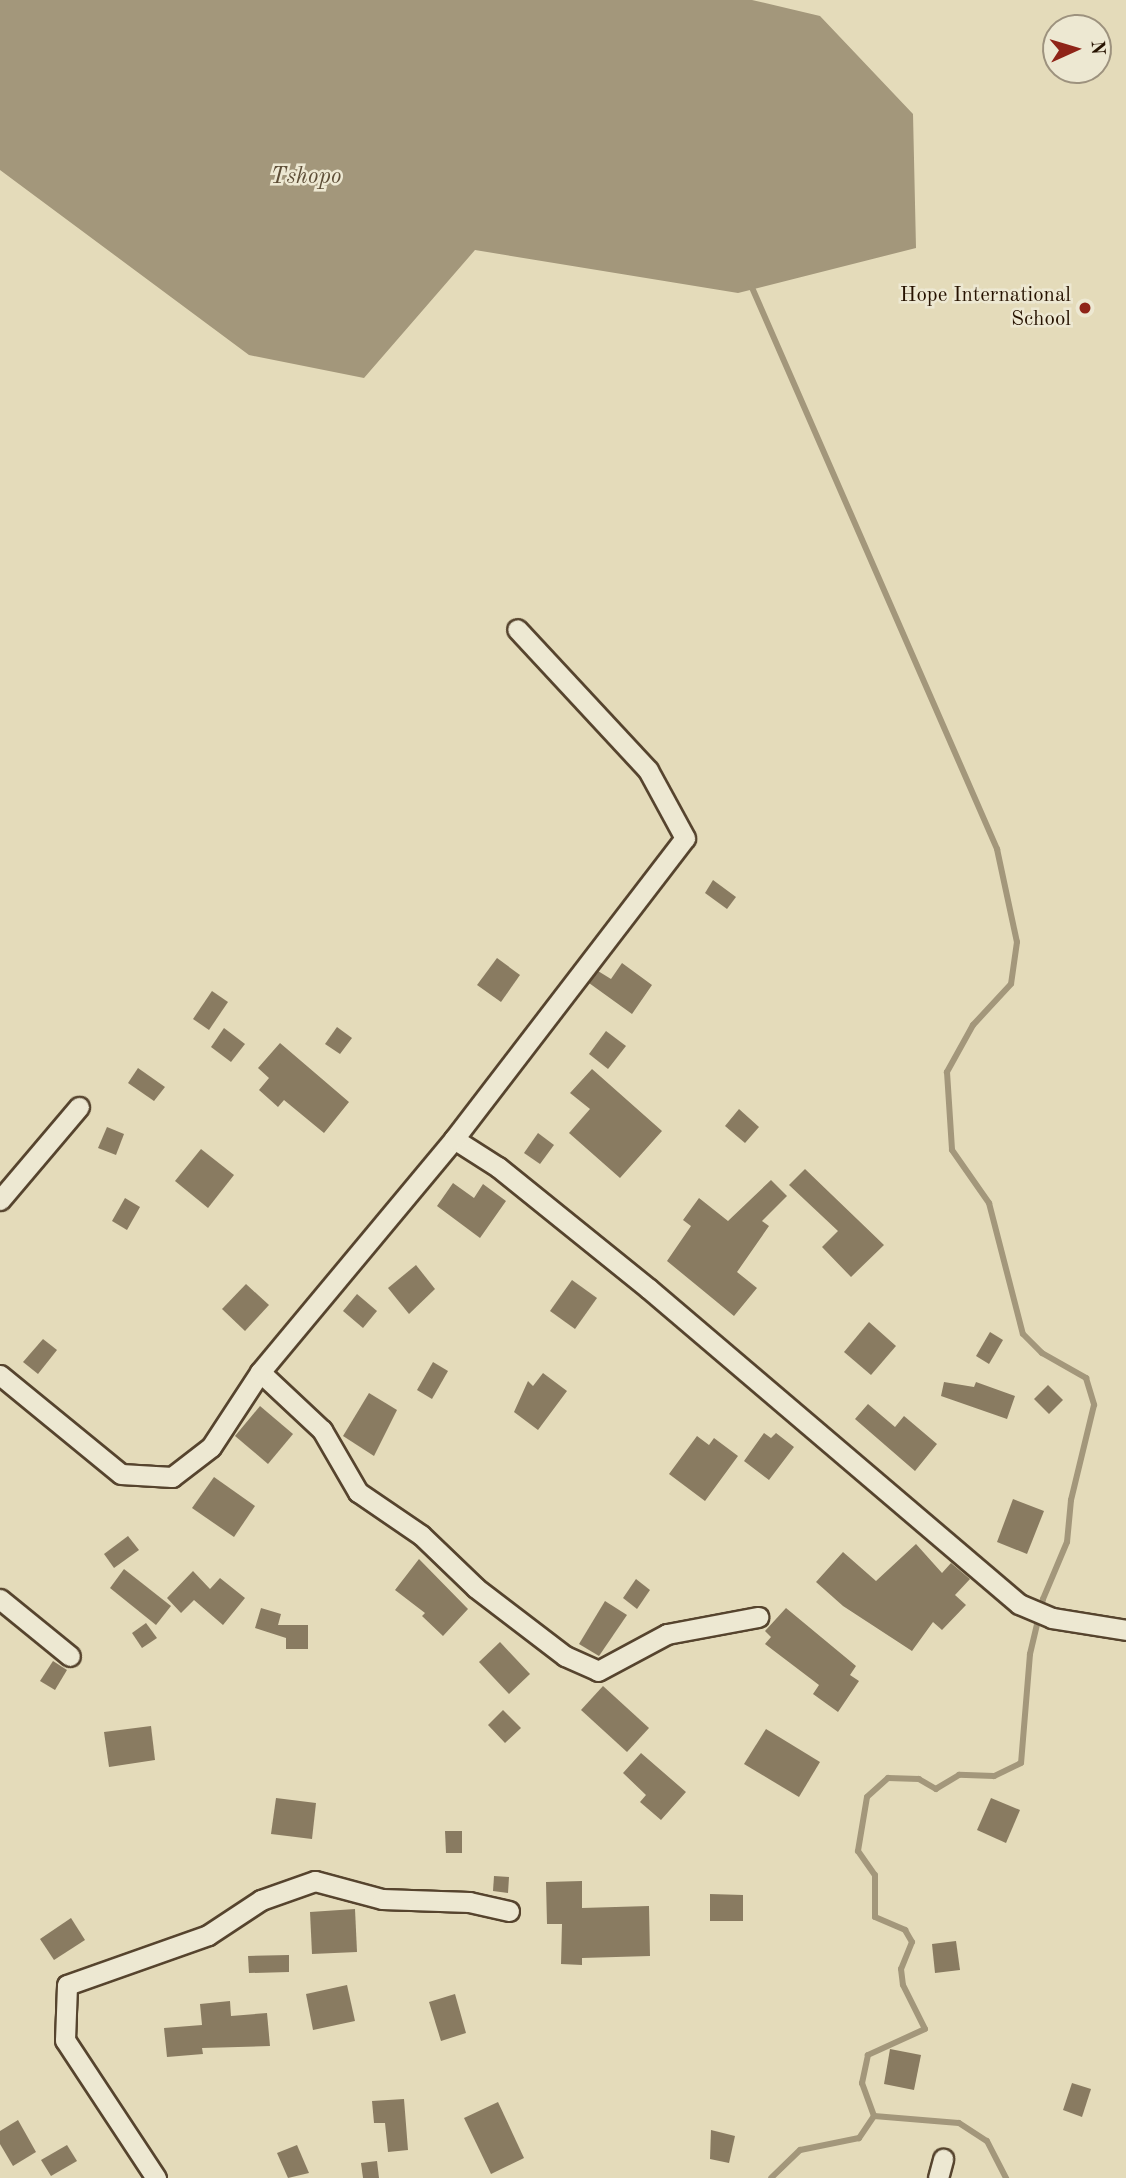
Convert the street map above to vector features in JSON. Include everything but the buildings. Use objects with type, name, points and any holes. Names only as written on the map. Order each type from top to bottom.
[{"type":"street","points":[[0,1375],[121,1474],[172,1477],[211,1447],[260,1372],[454,1139],[685,838],[648,770],[517,629]]},
{"type":"street","points":[[0,1200],[79,1107]]},
{"type":"street","points":[[454,1139],[498,1167],[649,1289],[1028,1607],[1052,1618],[1126,1630]]},
{"type":"street","points":[[260,1372],[321,1430],[358,1492],[421,1535],[475,1588],[565,1656],[598,1671],[667,1633],[758,1617]]},
{"type":"street","points":[[0,1599],[69,1656]]},
{"type":"street","points":[[156,2178],[65,2040],[67,1985],[208,1935],[261,1900],[315,1881],[382,1899],[468,1902],[509,1910]]},
{"type":"water","name":"Tshopo","points":[[0,0],[752,0],[820,16],[913,114],[916,248],[738,293],[475,250],[364,378],[249,355],[0,170]]},
{"type":"waterway","points":[[750,283],[997,849],[1017,942],[1011,984],[973,1025],[947,1072],[952,1150],[989,1203],[1023,1334],[1042,1353],[1086,1378],[1094,1405],[1071,1500],[1067,1542],[1043,1599],[1030,1654],[1021,1763],[994,1776],[959,1775],[936,1789],[919,1779],[888,1778],[867,1797],[858,1851],[875,1875],[875,1917],[905,1930],[912,1942],[901,1969],[903,1985],[925,2029],[868,2055],[862,2083],[874,2116],[859,2138],[800,2150],[771,2178]]},
{"type":"waterway","points":[[874,2116],[959,2123],[987,2141],[1006,2178]]},
{"type":"place","name":"Hope International School","points":[[1085,308]]}]
